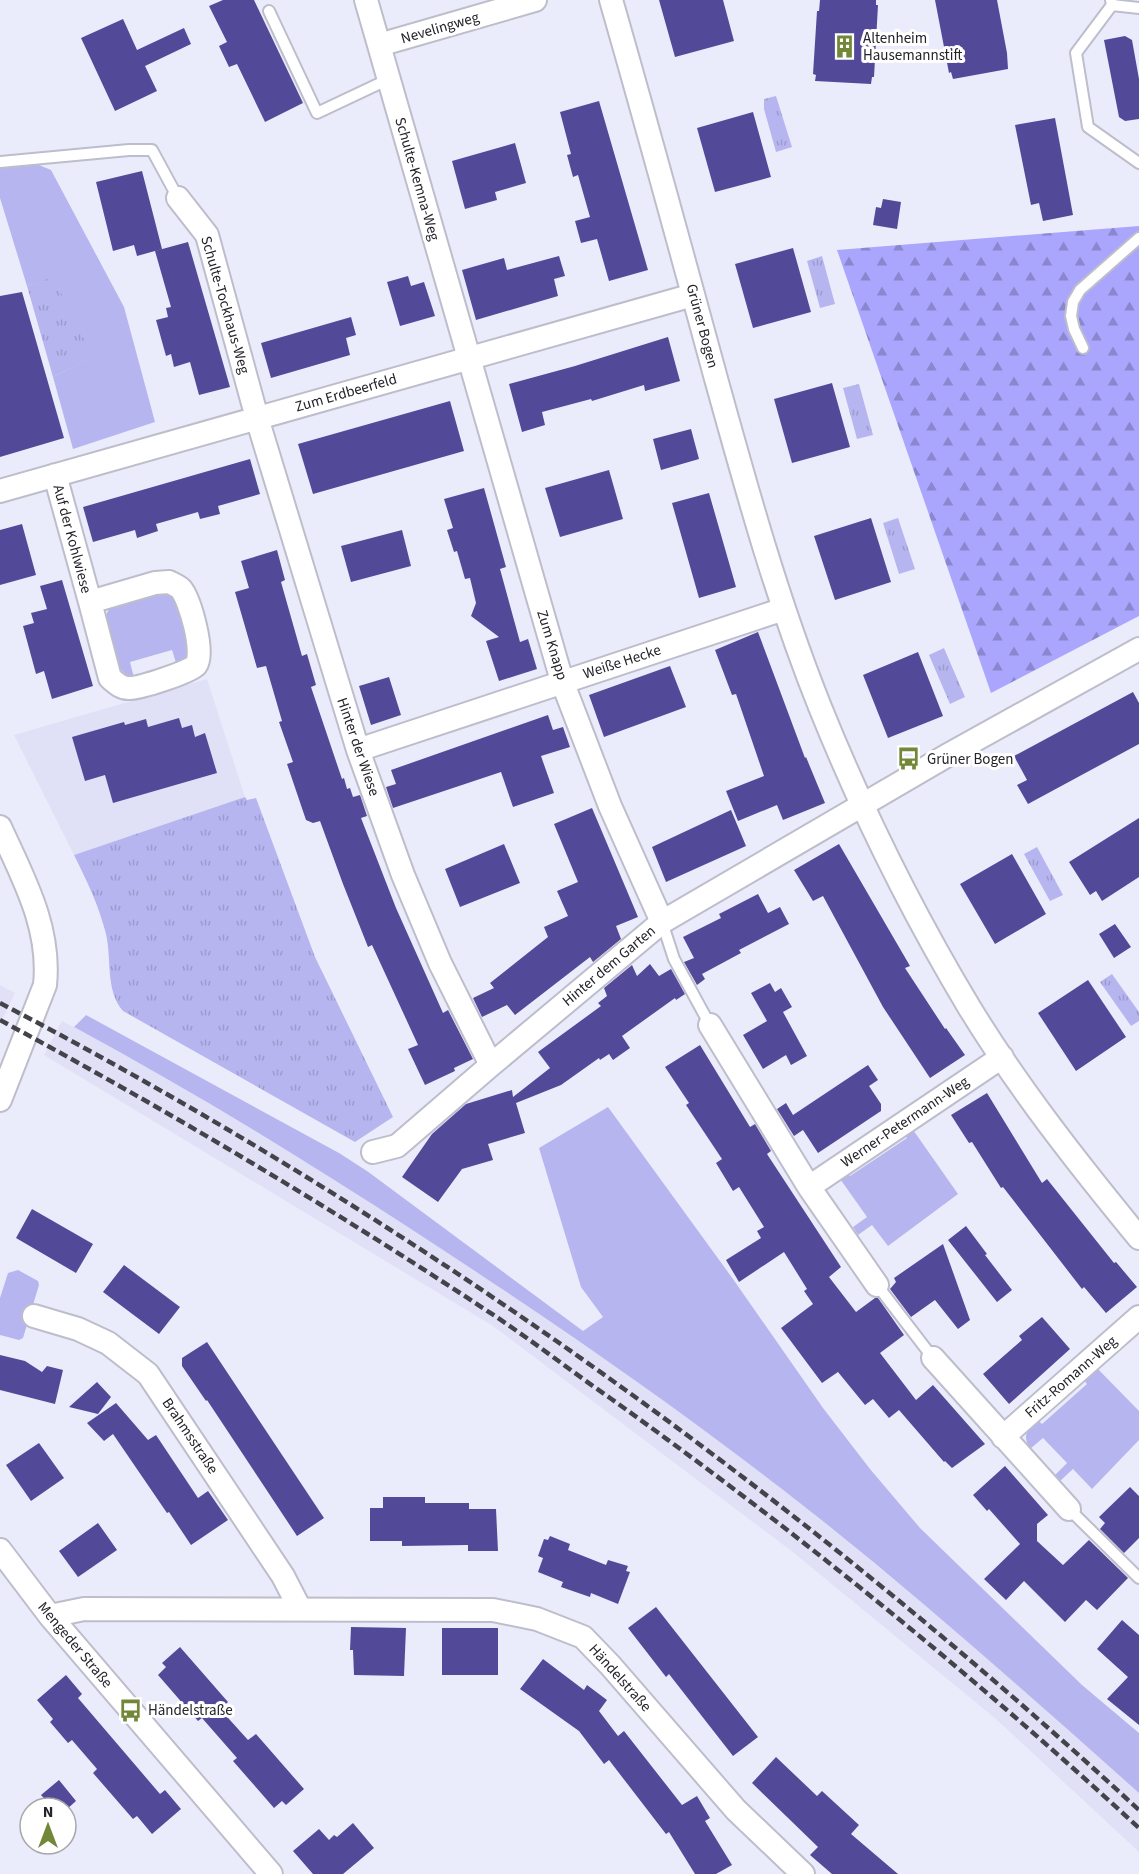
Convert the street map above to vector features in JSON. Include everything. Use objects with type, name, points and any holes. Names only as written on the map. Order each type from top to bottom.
[{"type":"street","name":"Schulte-Kemna-Weg","points":[[366,0],[469,358]]},
{"type":"street","name":"Nevelingweg","points":[[379,45],[535,0]]},
{"type":"street","name":"Grüner Bogen","points":[[611,0],[734,444],[784,609],[820,708],[895,872],[969,1007],[1065,1145],[1139,1238]]},
{"type":"street","name":"Schulte-Tockhaus-Weg","points":[[178,198],[207,235],[257,418]]},
{"type":"street","name":"Zum Erdbeerfeld","points":[[0,491],[693,295]]},
{"type":"street","name":"Zum Knapp","points":[[469,358],[562,681],[610,806],[662,922]]},
{"type":"street","name":"Hinter der Wiese","points":[[257,418],[358,750],[403,875],[440,963],[490,1065]]},
{"type":"street","name":"Auf der Kohlwiese","points":[[55,475],[110,678],[118,686],[130,688],[185,673],[195,666],[200,657],[199,643],[186,599],[180,588],[169,582],[155,583],[90,602]]},
{"type":"street","name":"Weiße Hecke","points":[[358,750],[784,609]]},
{"type":"street","name":"Hinter dem Garten","points":[[373,1152],[397,1146],[490,1065],[662,922],[948,755],[1139,649]]},
{"type":"street","points":[[0,827],[5,850],[33,900],[41,923],[46,966],[45,985],[0,1100]]},
{"type":"street","points":[[710,1025],[809,1187],[877,1285]]},
{"type":"street","name":"Werner-Petermann-Weg","points":[[809,1187],[1002,1057]]},
{"type":"street","name":"Brahmsstraße","points":[[34,1316],[78,1329],[108,1343],[148,1374],[283,1576],[300,1609]]},
{"type":"street","name":"Fritz-Romann-Weg","points":[[1003,1437],[1139,1317]]},
{"type":"street","points":[[933,1358],[1070,1509]]},
{"type":"street","name":"Mengeder Straße","points":[[0,1550],[50,1616],[271,1874]]},
{"type":"street","name":"Händelstraße","points":[[50,1616],[84,1609],[300,1609],[493,1610],[537,1618],[583,1637],[736,1810],[790,1864]]},
{"type":"lane","points":[[1139,8],[1111,2],[1076,53],[1089,127],[1139,163]]},
{"type":"lane","points":[[269,11],[316,113],[389,79]]},
{"type":"lane","points":[[0,162],[129,150],[152,150],[178,198]]},
{"type":"lane","points":[[1083,348],[1071,316],[1073,302],[1080,290],[1139,238]]},
{"type":"lane","points":[[662,922],[674,958],[710,1025]]},
{"type":"lane","points":[[877,1285],[933,1358]]},
{"type":"lane","points":[[1070,1509],[1139,1578]]},
{"type":"shaded area","points":[[207,679],[245,797],[74,855],[14,735]]},
{"type":"shaded area","points":[[0,985],[15,993],[0,1024]]},
{"type":"shaded area","points":[[62,1021],[147,1066],[332,1178],[480,1274],[659,1396],[784,1490],[946,1622],[1139,1793],[1139,1852],[996,1719],[794,1553],[493,1326],[44,1055]]},
{"type":"green space","points":[[776,96],[792,147],[776,152],[764,109],[764,99]]},
{"type":"green space","points":[[34,163],[51,170],[124,307],[155,422],[73,449],[53,377],[92,357],[53,278],[27,286],[0,198],[0,168]]},
{"type":"green space","points":[[1139,226],[1139,616],[991,693],[837,250]]},
{"type":"green space","points":[[822,256],[835,304],[820,308],[807,261]]},
{"type":"green space","points":[[53,277],[93,357],[53,377],[27,286]]},
{"type":"green space","points":[[859,384],[873,435],[857,439],[843,388]]},
{"type":"green space","points":[[898,518],[915,569],[899,574],[883,523]]},
{"type":"green space","points":[[154,592],[167,593],[176,601],[189,648],[188,657],[177,666],[172,650],[130,662],[134,678],[127,676],[119,668],[105,623],[106,615],[110,607]]},
{"type":"green space","points":[[944,648],[965,697],[950,704],[929,655]]},
{"type":"green space","points":[[245,797],[247,800],[256,798],[315,957],[393,1117],[355,1142],[123,1011],[114,994],[106,934],[92,894],[74,855]]},
{"type":"green space","points":[[1037,847],[1063,895],[1050,901],[1024,854]]},
{"type":"green space","points":[[1112,974],[1139,1012],[1139,1021],[1131,1026],[1100,982]]},
{"type":"green space","points":[[86,1015],[339,1153],[367,1171],[583,1331],[603,1317],[581,1287],[539,1148],[608,1107],[823,1408],[920,1528],[1082,1685],[1139,1733],[1139,1793],[874,1562],[692,1421],[554,1324],[372,1204],[204,1100],[74,1027]]},
{"type":"green space","points":[[911,1127],[958,1194],[888,1246],[872,1225],[858,1235],[853,1227],[867,1217],[838,1176],[846,1171],[850,1176],[907,1138],[903,1132]]},
{"type":"green space","points":[[18,1270],[38,1281],[39,1285],[23,1338],[19,1340],[0,1335],[0,1298],[8,1273]]},
{"type":"green space","points":[[1095,1366],[1139,1411],[1139,1440],[1092,1489],[1073,1469],[1060,1481],[1055,1475],[1067,1463],[1043,1438],[1030,1449],[1026,1436],[1028,1429],[1037,1419],[1042,1424],[1087,1384],[1082,1378]]},
{"type":"building","points":[[223,0],[254,0],[303,103],[265,122],[237,64],[229,67],[219,46],[227,42],[209,6]]},
{"type":"building","points":[[659,0],[723,0],[734,41],[675,57]]},
{"type":"building","name":"Altenheim Hausemannstift","points":[[820,0],[876,0],[876,5],[878,5],[874,77],[872,77],[871,84],[815,81],[816,75],[813,74],[817,11],[819,11]]},
{"type":"building","name":"Altenheim Hausemannstift","points":[[935,0],[997,0],[1008,69],[953,79],[951,72],[949,73]]},
{"type":"building","points":[[123,19],[137,50],[184,28],[191,44],[145,66],[157,91],[115,111],[81,38]]},
{"type":"building","points":[[1125,36],[1132,40],[1139,79],[1139,119],[1125,121],[1119,117],[1104,40]]},
{"type":"building","points":[[599,101],[648,270],[609,281],[597,239],[581,243],[575,221],[590,217],[578,175],[573,177],[567,155],[571,154],[560,112]]},
{"type":"building","points":[[753,112],[771,177],[715,192],[697,128]]},
{"type":"building","points":[[1055,118],[1073,215],[1043,221],[1039,203],[1031,205],[1015,125]]},
{"type":"building","points":[[515,143],[526,183],[495,192],[497,200],[465,209],[452,161]]},
{"type":"building","points":[[142,171],[162,249],[137,256],[134,245],[113,251],[96,182]]},
{"type":"building","points":[[883,199],[901,202],[897,229],[873,225],[876,207],[881,208]]},
{"type":"building","points":[[188,242],[230,387],[199,395],[190,362],[174,367],[171,354],[166,356],[156,320],[168,317],[166,308],[171,307],[155,251]]},
{"type":"building","points":[[793,248],[811,312],[753,328],[735,264]]},
{"type":"building","points":[[559,256],[565,276],[554,279],[558,296],[476,320],[462,270],[504,258],[507,270]]},
{"type":"building","points":[[408,276],[411,286],[424,282],[435,316],[400,326],[387,282]]},
{"type":"building","points":[[22,292],[64,438],[0,457],[0,296]]},
{"type":"building","points":[[351,317],[356,335],[346,338],[350,355],[271,378],[261,343]]},
{"type":"building","points":[[668,337],[680,381],[645,391],[644,385],[592,401],[591,399],[542,412],[545,425],[522,432],[509,384]]},
{"type":"building","points":[[832,383],[850,447],[792,463],[774,399]]},
{"type":"building","points":[[450,401],[464,451],[313,494],[298,444]]},
{"type":"building","points":[[691,429],[699,459],[661,470],[653,439]]},
{"type":"building","points":[[250,459],[260,494],[218,506],[220,514],[200,519],[198,512],[156,524],[158,531],[137,538],[135,530],[93,542],[83,507]]},
{"type":"building","points":[[609,470],[623,519],[560,537],[545,488]]},
{"type":"building","points":[[484,488],[506,567],[500,569],[520,642],[528,639],[537,669],[499,681],[486,641],[499,637],[471,616],[476,603],[470,578],[465,579],[457,551],[454,552],[447,530],[453,528],[444,499]]},
{"type":"building","points":[[709,493],[736,587],[699,598],[672,503]]},
{"type":"building","points":[[871,518],[891,582],[835,600],[814,536]]},
{"type":"building","points":[[22,524],[36,575],[0,585],[0,530]]},
{"type":"building","points":[[402,530],[411,566],[351,582],[341,546]]},
{"type":"building","points":[[277,550],[285,580],[281,582],[302,656],[307,654],[316,685],[311,687],[342,779],[344,778],[347,789],[350,788],[353,797],[360,795],[367,816],[361,818],[396,908],[443,1013],[448,1010],[473,1059],[454,1068],[455,1071],[425,1085],[408,1049],[418,1045],[372,945],[368,947],[320,821],[313,823],[306,820],[287,764],[293,762],[279,722],[282,721],[266,666],[257,668],[235,592],[249,588],[241,561]]},
{"type":"building","points":[[62,580],[93,686],[52,699],[44,671],[36,674],[23,626],[34,623],[31,613],[47,609],[40,586]]},
{"type":"building","points":[[758,632],[805,758],[825,803],[783,820],[777,805],[738,821],[726,791],[764,776],[736,694],[732,695],[715,650]]},
{"type":"building","points":[[918,652],[943,716],[888,738],[863,675]]},
{"type":"building","points":[[670,666],[686,707],[604,737],[589,695]]},
{"type":"building","points":[[389,677],[401,715],[371,725],[359,686]]},
{"type":"building","points":[[1133,692],[1139,703],[1139,744],[1028,804],[1017,785],[1027,780],[1014,756]]},
{"type":"building","points":[[548,715],[553,730],[563,727],[570,747],[541,756],[554,793],[513,807],[501,772],[393,808],[386,787],[396,784],[391,770]]},
{"type":"building","points":[[179,718],[182,728],[192,725],[195,737],[205,733],[217,773],[113,803],[105,775],[85,781],[72,737],[124,722],[125,725],[146,719],[148,727]]},
{"type":"building","points":[[592,808],[638,917],[616,926],[621,939],[593,962],[590,957],[515,1015],[507,1005],[482,1017],[473,998],[494,988],[490,983],[548,937],[544,927],[568,916],[557,891],[578,882],[554,824]]},
{"type":"building","points":[[731,810],[746,846],[666,882],[652,847]]},
{"type":"building","points":[[1139,818],[1139,877],[1102,901],[1096,891],[1090,895],[1069,862]]},
{"type":"building","points":[[504,844],[520,883],[460,907],[445,869]]},
{"type":"building","points":[[839,844],[910,966],[905,968],[965,1055],[930,1078],[883,1007],[823,896],[813,901],[794,870]]},
{"type":"building","points":[[1012,854],[1046,914],[995,944],[960,884]]},
{"type":"building","points":[[758,894],[768,913],[780,907],[789,924],[739,950],[741,953],[702,974],[705,979],[697,985],[684,962],[694,958],[683,937],[721,918],[719,914]]},
{"type":"building","points":[[1115,924],[1131,947],[1114,958],[1099,934]]},
{"type":"building","points":[[650,964],[659,976],[671,969],[685,994],[676,1000],[675,998],[622,1036],[630,1048],[613,1060],[609,1054],[600,1060],[599,1058],[561,1085],[516,1103],[525,1133],[488,1144],[493,1160],[462,1169],[438,1202],[402,1177],[432,1134],[466,1104],[512,1090],[513,1097],[550,1068],[538,1052],[601,1006],[598,1003],[607,996],[604,988],[632,965],[637,976]]},
{"type":"building","points":[[1088,980],[1126,1037],[1076,1071],[1038,1013]]},
{"type":"building","points":[[770,983],[775,992],[781,988],[792,1007],[783,1012],[807,1056],[791,1065],[786,1055],[763,1069],[743,1035],[767,1021],[751,993]]},
{"type":"building","points":[[700,1045],[750,1127],[755,1124],[771,1151],[767,1154],[841,1267],[829,1277],[856,1312],[878,1298],[904,1335],[880,1353],[916,1400],[933,1385],[985,1444],[952,1468],[944,1462],[899,1410],[889,1418],[873,1399],[865,1405],[838,1372],[822,1383],[781,1328],[813,1304],[804,1291],[807,1289],[784,1252],[739,1282],[726,1260],[761,1238],[757,1231],[764,1227],[739,1187],[733,1191],[716,1163],[722,1159],[686,1105],[689,1103],[665,1067]]},
{"type":"building","points":[[868,1065],[878,1080],[869,1086],[881,1104],[881,1111],[818,1153],[803,1130],[794,1136],[777,1109],[786,1103],[793,1115]]},
{"type":"building","points":[[987,1093],[1042,1183],[1047,1179],[1114,1263],[1116,1262],[1137,1287],[1106,1313],[1084,1287],[1082,1289],[1003,1187],[1001,1188],[972,1142],[969,1143],[951,1115]]},
{"type":"building","points":[[32,1209],[93,1244],[76,1273],[16,1238]]},
{"type":"building","points":[[966,1226],[1012,1290],[997,1302],[948,1240]]},
{"type":"building","points":[[943,1244],[970,1320],[958,1329],[935,1300],[911,1317],[890,1289],[896,1282],[894,1278]]},
{"type":"building","points":[[124,1265],[180,1307],[159,1334],[103,1292]]},
{"type":"building","points":[[1042,1317],[1070,1349],[1009,1404],[983,1374],[1022,1340],[1019,1336]]},
{"type":"building","points":[[207,1342],[324,1518],[297,1536],[182,1366],[182,1358]]},
{"type":"building","points":[[0,1355],[25,1361],[42,1372],[47,1366],[63,1370],[55,1404],[0,1390]]},
{"type":"building","points":[[97,1382],[111,1397],[98,1414],[69,1407]]},
{"type":"building","points":[[116,1403],[148,1440],[156,1435],[198,1498],[208,1491],[228,1520],[191,1545],[113,1434],[104,1441],[87,1423]]},
{"type":"building","points":[[39,1443],[64,1478],[31,1501],[6,1465]]},
{"type":"building","points":[[1005,1466],[1048,1515],[1037,1524],[1037,1541],[1063,1565],[1089,1540],[1128,1578],[1097,1610],[1086,1600],[1065,1622],[1024,1581],[1006,1600],[984,1579],[1020,1544],[989,1509],[987,1511],[973,1495]]},
{"type":"building","points":[[1130,1487],[1139,1496],[1139,1538],[1124,1553],[1100,1529],[1105,1523],[1099,1517]]},
{"type":"building","points":[[383,1497],[425,1497],[425,1503],[469,1503],[469,1509],[496,1509],[498,1551],[468,1551],[468,1545],[402,1546],[402,1541],[370,1541],[370,1508],[383,1508]]},
{"type":"building","points":[[98,1523],[117,1550],[78,1577],[59,1551]]},
{"type":"building","points":[[550,1536],[570,1544],[568,1550],[606,1565],[608,1560],[628,1566],[626,1571],[630,1572],[618,1604],[591,1593],[590,1597],[561,1587],[563,1582],[538,1572],[543,1558],[538,1556],[544,1539],[548,1540]]},
{"type":"building","points":[[656,1607],[758,1737],[733,1756],[669,1674],[666,1677],[628,1628]]},
{"type":"building","points":[[1122,1620],[1139,1635],[1139,1725],[1107,1699],[1128,1677],[1097,1649]]},
{"type":"building","points":[[351,1627],[406,1628],[404,1676],[354,1675],[353,1650],[350,1650]]},
{"type":"building","points":[[442,1628],[498,1628],[498,1675],[442,1675]]},
{"type":"building","points":[[180,1647],[228,1702],[220,1709],[248,1740],[256,1734],[304,1789],[286,1805],[282,1801],[274,1808],[233,1761],[237,1758],[202,1718],[198,1721],[158,1675],[166,1667],[162,1663]]},
{"type":"building","points":[[543,1659],[584,1690],[587,1685],[607,1700],[599,1711],[618,1736],[624,1731],[682,1805],[697,1796],[710,1818],[705,1821],[732,1865],[716,1874],[695,1874],[669,1832],[666,1834],[609,1760],[604,1764],[579,1731],[520,1689]]},
{"type":"building","points":[[66,1675],[82,1694],[78,1698],[160,1794],[165,1790],[181,1809],[152,1834],[137,1816],[133,1819],[93,1773],[97,1769],[72,1740],[68,1743],[50,1722],[53,1719],[37,1700]]},
{"type":"building","points":[[776,1757],[817,1796],[822,1791],[859,1825],[851,1834],[898,1874],[832,1874],[810,1855],[818,1847],[752,1783]]},
{"type":"building","points":[[59,1780],[72,1796],[42,1796]]},
{"type":"building","points":[[353,1823],[374,1848],[343,1874],[313,1874],[293,1851],[319,1829],[329,1840],[334,1835],[337,1837]]},
{"type":"railway","points":[[0,1003],[153,1086],[304,1175],[451,1270],[596,1369],[738,1473],[875,1582],[1009,1694],[1139,1810]]},
{"type":"railway","points":[[0,1020],[251,1162],[374,1238],[524,1336],[679,1448],[815,1551],[1012,1714],[1139,1828]]},
{"type":"place","name":"Altenheim Hausemannstift","points":[[845,47]]},
{"type":"place","name":"Grüner Bogen","points":[[909,759]]},
{"type":"place","name":"Händelstraße","points":[[130,1710]]}]
